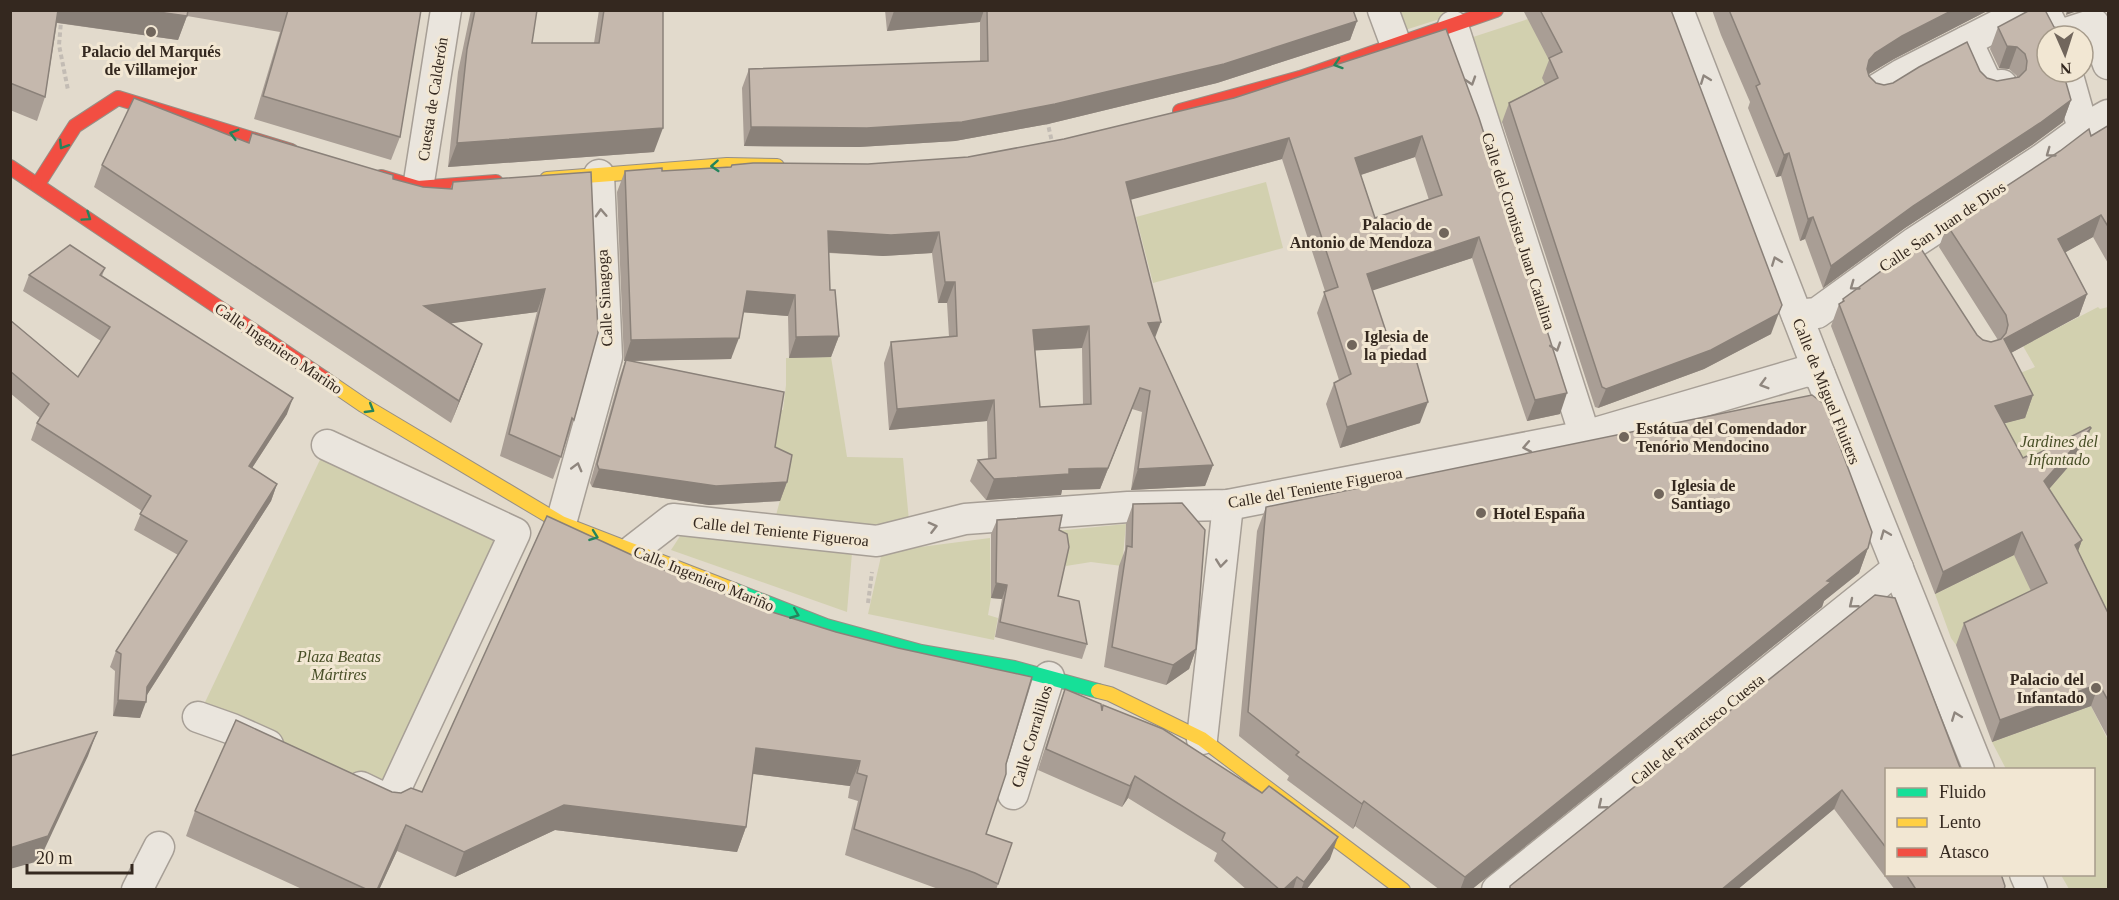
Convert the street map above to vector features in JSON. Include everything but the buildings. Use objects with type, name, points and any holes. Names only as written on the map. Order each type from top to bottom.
[{"type":"street","name":"Cuesta de Calderón","points":[[418,188],[446,10]]},
{"type":"street","points":[[1383,10],[1396,45]]},
{"type":"street","points":[[1165,115],[1222,101],[1496,10]]},
{"type":"street","name":"Calle de Miguel Fluiters","points":[[1678,10],[1820,375],[1978,768]]},
{"type":"street","points":[[1876,90],[1902,74],[2028,10]]},
{"type":"street","points":[[2044,10],[2051,24]]},
{"type":"street","name":"Calle del Cronista Juan Catalina","points":[[1453,26],[1585,436]]},
{"type":"street","points":[[2095,27],[2109,64]]},
{"type":"street","points":[[1967,41],[1988,86],[2002,85]]},
{"type":"street","name":"Calle San Juan de Dios","points":[[1797,315],[1817,313],[1921,252],[2042,159],[2096,122],[2074,84]]},
{"type":"street","points":[[38,184],[75,126],[118,98],[304,155]]},
{"type":"street","points":[[531,180],[727,165],[794,166]]},
{"type":"street","name":"Calle Ingeniero Mariño","points":[[10,167],[363,405],[561,524],[826,626],[921,652],[1014,668],[1110,694],[1202,739],[1403,890]]},
{"type":"street","points":[[373,175],[418,188],[508,181]]},
{"type":"street","name":"Calle Sinagoga","points":[[561,524],[607,357],[599,175]]},
{"type":"street","name":"Calle del Teniente Figueroa","points":[[633,550],[673,519],[877,541],[965,519],[1128,507],[1228,505],[1585,436],[1807,371],[1820,375]]},
{"type":"street","points":[[327,445],[515,533],[390,801],[338,777]]},
{"type":"street","points":[[505,529],[521,500]]},
{"type":"street","points":[[1202,739],[1228,505]]},
{"type":"street","name":"Calle de Francisco Cuesta","points":[[1497,890],[1898,568]]},
{"type":"street","name":"Calle Corralillos","points":[[1013,794],[1049,677]]},
{"type":"street","points":[[198,717],[232,729],[296,758]]},
{"type":"street","points":[[137,890],[159,847]]},
{"type":"street","points":[[2026,876],[2032,890]]},
{"type":"path","points":[[62,10],[59,45],[75,126]]},
{"type":"path","points":[[1045,110],[1052,142]]},
{"type":"path","points":[[863,637],[877,541]]},
{"type":"green space","points":[[1398,11],[1465,11],[1405,30]]},
{"type":"green space","points":[[1528,19],[1556,70],[1551,97],[1499,124],[1470,38]]},
{"type":"green space","points":[[1266,182],[1283,248],[1153,283],[1136,217]]},
{"type":"green space","name":"Jardines del Infantado","points":[[2098,307],[2100,309],[2108,307],[2108,653],[1990,433],[2007,423],[2005,379],[2035,367],[2023,346]]},
{"type":"green space","points":[[831,357],[847,457],[903,458],[910,531],[775,519],[782,493],[770,455],[777,409],[783,410],[786,358]]},
{"type":"green space","name":"Plaza Beatas Mártires","points":[[327,445],[515,533],[390,801],[198,717]]},
{"type":"green space","points":[[1126,524],[1122,566],[1091,562],[1066,566],[1065,555],[1056,531]]},
{"type":"green space","points":[[686,527],[853,541],[847,612],[671,550]]},
{"type":"green space","points":[[2023,528],[2020,566],[2040,605],[1956,645],[1951,638],[1935,594],[1978,573]]},
{"type":"green space","points":[[990,538],[991,598],[988,615],[998,618],[994,640],[868,614],[882,552]]},
{"type":"green space","points":[[2091,706],[2108,740],[2108,889],[2069,889],[2062,876],[2095,876],[2095,768],[2005,768],[1992,742]]},
{"type":"traffic: fast","points":[[734,590],[826,626],[921,652],[1014,668],[1098,691]]},
{"type":"traffic: slow","points":[[547,179],[727,165],[777,166]]},
{"type":"traffic: slow","points":[[325,379],[363,405],[561,523],[734,590]]},
{"type":"traffic: slow","points":[[1098,691],[1110,694],[1202,739],[1403,890]]},
{"type":"traffic: jam","points":[[1180,111],[1300,78],[1496,10]]},
{"type":"traffic: jam","points":[[38,184],[75,126],[118,98],[291,151]]},
{"type":"traffic: jam","points":[[10,167],[325,379]]},
{"type":"traffic: jam","points":[[381,177],[418,188],[496,182]]},
{"type":"place","name":"Palacio del Marqués de Villamejor","points":[[151,32]]},
{"type":"place","name":"Palacio de Antonio de Mendoza","points":[[1444,233]]},
{"type":"place","name":"Iglesia de la piedad","points":[[1352,345]]},
{"type":"place","name":"Estátua del Comendador Tenório Mendocino","points":[[1624,437]]},
{"type":"place","name":"Iglesia de Santiago","points":[[1659,494]]},
{"type":"place","name":"Hotel España","points":[[1481,513]]},
{"type":"place","name":"Palacio del Infantado","points":[[2096,688]]}]
